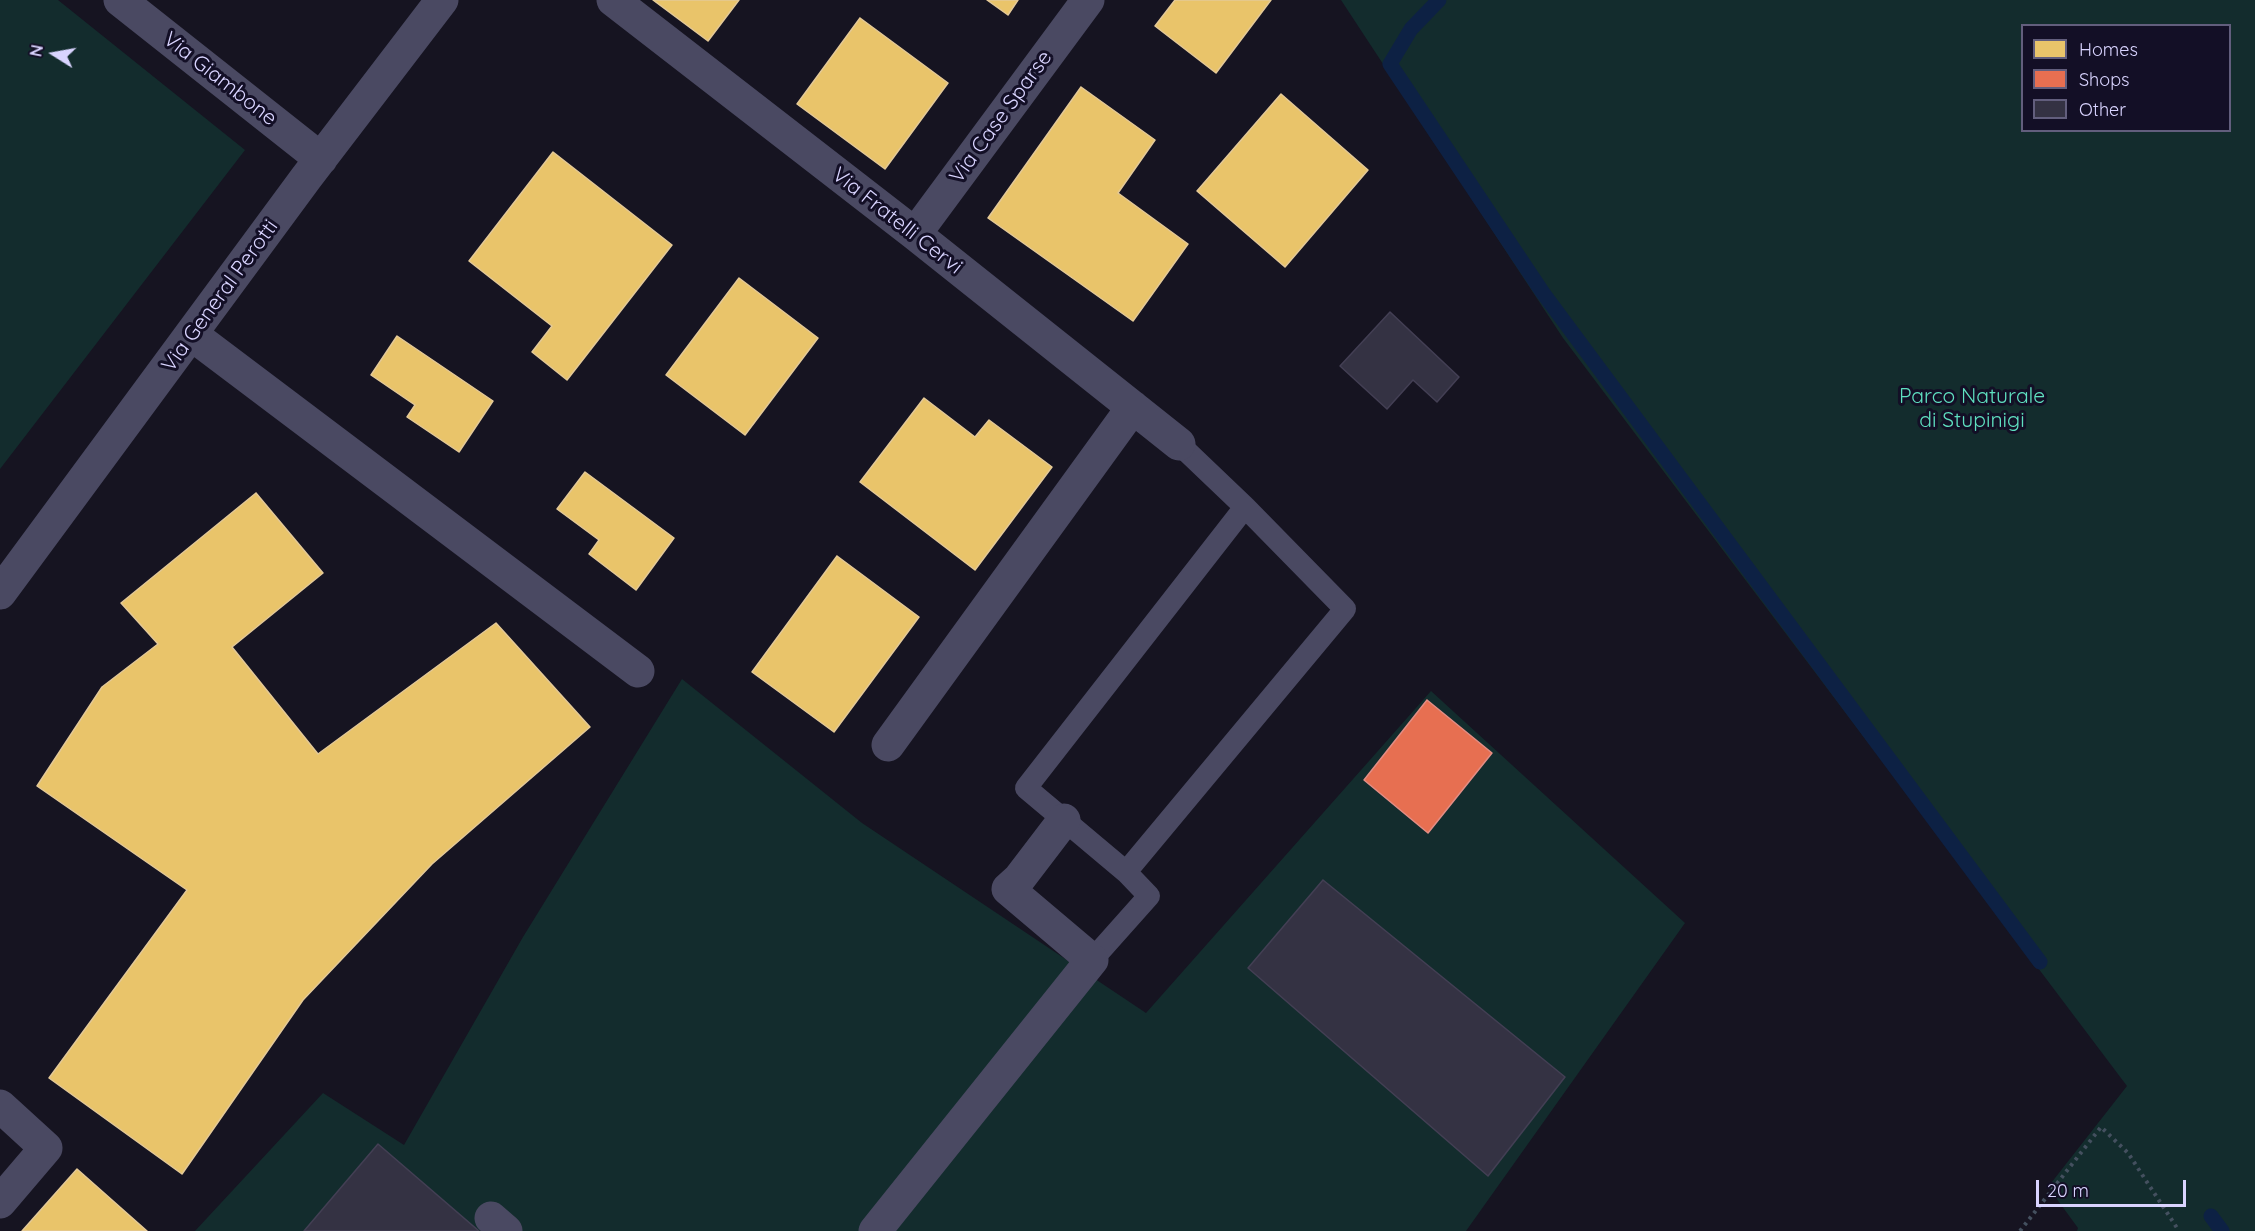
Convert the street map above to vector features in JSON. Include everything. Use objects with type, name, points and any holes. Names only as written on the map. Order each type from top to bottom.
[{"type":"street","name":"Via Giambone","points":[[120,0],[321,159]]},
{"type":"street","name":"Via General Perotti","points":[[0,593],[321,159],[442,0]]},
{"type":"street","name":"Via Fratelli Cervi","points":[[614,0],[915,234],[1179,444]]},
{"type":"street","name":"Via Case Sparse","points":[[915,234],[1088,0]]},
{"type":"street","points":[[191,334],[638,671]]},
{"type":"street","points":[[888,745],[1132,407]]},
{"type":"street","points":[[874,1231],[1092,960],[1008,889],[1019,879],[1064,820]]},
{"type":"street","points":[[0,1106],[46,1148],[0,1202]]},
{"type":"lane","points":[[1126,872],[1345,609],[1245,507],[1179,444]]},
{"type":"lane","points":[[1092,960],[1149,896],[1126,872],[1026,788],[1245,507]]},
{"type":"path","points":[[2020,1231],[2101,1127],[2128,1153],[2179,1231]]},
{"type":"green space","points":[[0,0],[58,0],[245,150],[0,469]]},
{"type":"green space","name":"Parco Naturale di Stupinigi","points":[[1341,0],[2255,0],[2255,1231],[2077,1231],[2078,1228],[2048,1187],[2127,1086],[1563,338]]},
{"type":"green space","points":[[682,679],[862,823],[1146,1013],[1431,691],[1685,923],[1466,1231],[195,1231],[323,1093],[404,1145],[523,937]]},
{"type":"building: Homes","points":[[653,0],[739,0],[708,41]]},
{"type":"building: Homes","points":[[987,0],[1018,0],[1008,15]]},
{"type":"building: Homes","points":[[1175,0],[1271,0],[1216,73],[1155,26]]},
{"type":"building: Homes","points":[[860,18],[948,83],[885,169],[797,104]]},
{"type":"building: Homes","points":[[1081,87],[1155,140],[1118,193],[1188,244],[1133,321],[988,218]]},
{"type":"building: Homes","points":[[1281,94],[1368,170],[1285,267],[1197,191]]},
{"type":"building: Homes","points":[[553,152],[672,245],[567,380],[532,352],[552,326],[469,261]]},
{"type":"building: Homes","points":[[739,278],[818,338],[745,435],[666,375]]},
{"type":"building: Homes","points":[[397,336],[493,401],[459,452],[407,417],[415,405],[371,375]]},
{"type":"building: Homes","points":[[924,398],[975,437],[989,420],[1052,467],[975,570],[860,482]]},
{"type":"building: Homes","points":[[585,472],[674,538],[636,590],[589,554],[599,540],[557,509]]},
{"type":"building: Homes","points":[[256,493],[323,573],[232,647],[318,754],[496,623],[590,727],[432,864],[303,1000],[182,1174],[49,1078],[187,890],[37,786],[102,687],[158,644],[121,603]]},
{"type":"building: Homes","points":[[837,556],[919,617],[834,732],[752,672]]},
{"type":"building: Homes","points":[[77,1169],[147,1231],[22,1231]]},
{"type":"building: Shops","points":[[1427,700],[1492,753],[1428,833],[1364,780]]},
{"type":"building: Other","points":[[1390,312],[1459,377],[1437,402],[1413,380],[1387,409],[1340,366]]},
{"type":"building: Other","points":[[1323,880],[1565,1077],[1488,1176],[1248,968]]},
{"type":"building: Other","points":[[378,1144],[479,1231],[304,1231]]},
{"type":"waterway","points":[[1439,0],[1411,29],[1390,64],[1543,293],[2040,962]]},
{"type":"waterway","points":[[2211,1216],[2222,1231]]}]
